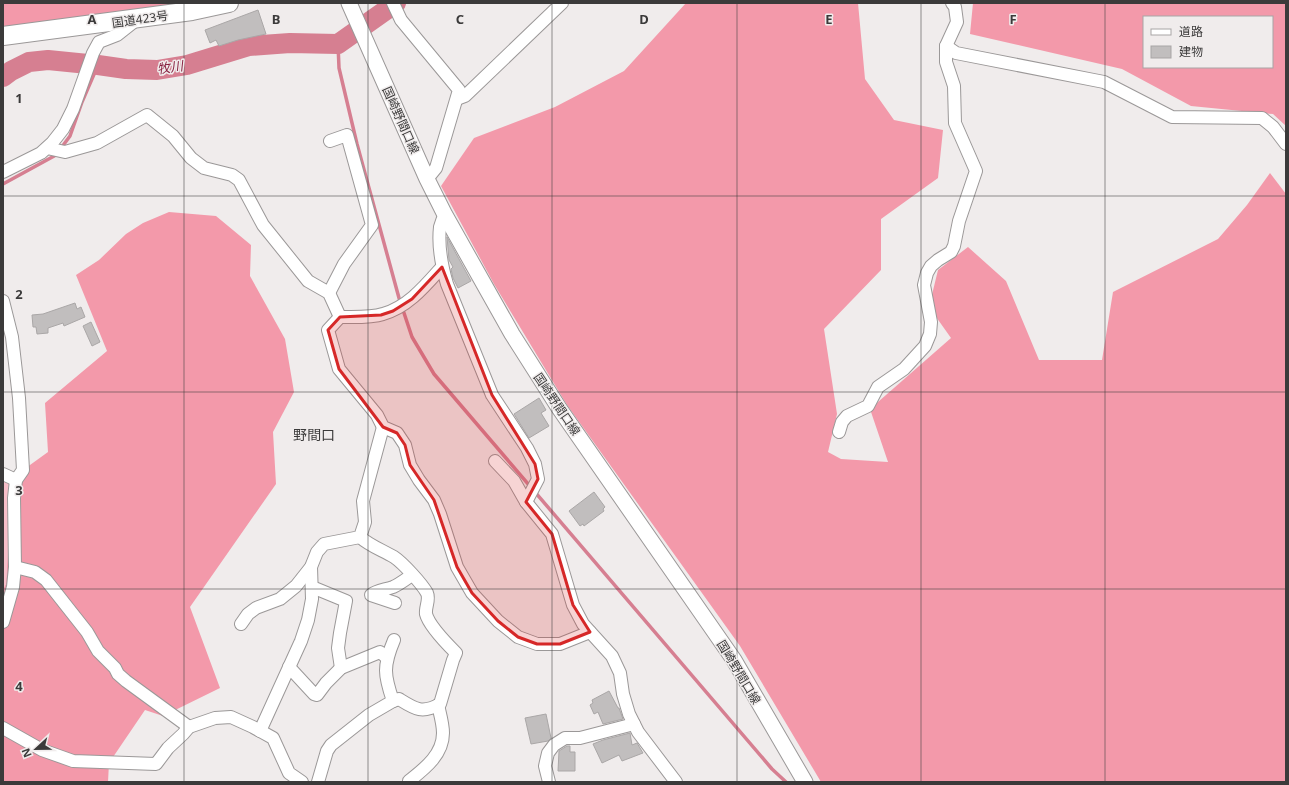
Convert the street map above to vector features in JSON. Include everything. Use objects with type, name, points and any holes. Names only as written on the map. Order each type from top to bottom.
[{"type":"highway","name":"国道423号","points":[[3,36],[136,20],[192,11],[229,3]]},
{"type":"main road","name":"国崎野間口線","points":[[349,3],[427,179],[445,215],[512,334],[559,408],[734,660],[805,782]]},
{"type":"street","points":[[393,3],[401,20],[459,90],[436,168],[427,179]]},
{"type":"street","points":[[457,99],[465,96],[562,3]]},
{"type":"street","points":[[838,432],[842,422],[847,416],[868,406],[878,387],[904,369],[925,346],[930,334],[931,322],[924,285],[926,273],[938,260],[951,252],[954,246],[959,221],[976,172],[955,123],[954,86],[946,62],[946,46],[956,22],[955,7],[952,3]]},
{"type":"street","points":[[3,172],[41,153],[52,143],[63,129],[93,52],[100,42],[117,35],[136,20]]},
{"type":"street","points":[[946,46],[956,53],[1104,82],[1172,117],[1262,118],[1273,127],[1286,144]]},
{"type":"street","points":[[46,148],[65,152],[97,143],[147,115],[173,136],[191,158],[204,168],[232,175],[239,180],[263,225],[308,281],[329,293],[340,317]]},
{"type":"street","points":[[329,293],[344,264],[372,225],[347,135],[330,141]]},
{"type":"street","points":[[445,215],[440,226],[442,267],[447,284],[492,395],[527,448],[535,464],[538,480],[526,502]]},
{"type":"street","points":[[442,267],[412,299],[393,310],[381,315],[340,317],[328,330],[339,369],[376,415],[383,427],[397,433],[405,445],[410,465],[434,500],[440,514],[457,567],[472,593],[498,621],[518,637],[537,644],[560,644],[590,632]]},
{"type":"street","points":[[3,301],[12,337],[20,401],[23,470],[16,480],[14,498],[13,587],[3,622]]},
{"type":"street","points":[[360,537],[365,522],[363,501],[383,427]]},
{"type":"street","points":[[495,461],[514,481],[526,502],[552,534],[573,605],[583,624],[612,656],[620,673],[623,694],[629,714],[638,732],[676,782]]},
{"type":"street","points":[[3,474],[16,480]]},
{"type":"street","points":[[241,624],[248,614],[256,608],[280,599],[296,586],[311,567],[317,552],[324,544],[360,537]]},
{"type":"street","points":[[318,782],[327,751],[331,745],[369,716],[393,701],[399,700],[415,709],[424,710],[440,704],[452,660],[456,653],[434,628],[426,615],[428,599],[427,593],[395,558],[368,544],[360,537]]},
{"type":"street","points":[[14,567],[35,572],[46,580],[86,632],[98,651],[115,668],[118,674],[126,682],[189,727]]},
{"type":"street","points":[[260,731],[301,641],[308,620],[312,598],[311,567]]},
{"type":"street","points":[[395,603],[371,594],[402,583],[412,575]]},
{"type":"street","points":[[312,587],[346,601],[338,648],[342,668]]},
{"type":"street","points":[[393,701],[388,686],[385,669],[387,658],[394,640]]},
{"type":"street","points":[[288,667],[317,696],[326,683],[342,668],[380,652],[387,658]]},
{"type":"street","points":[[409,781],[431,762],[440,747],[443,734],[438,705]]},
{"type":"street","points":[[3,728],[42,750],[72,761],[156,764],[168,748],[189,727],[215,718],[231,717],[273,738],[289,773],[302,782]]},
{"type":"street","points":[[549,782],[545,766],[548,753],[554,745],[565,738],[580,738],[634,724]]},
{"type":"highlighted area","points":[[442,267],[492,395],[535,464],[538,479],[526,502],[552,534],[573,605],[590,632],[560,644],[537,644],[518,637],[498,621],[472,593],[457,567],[434,500],[410,465],[405,445],[397,433],[383,427],[339,369],[328,330],[340,317],[381,315],[393,311],[412,299]]},
{"type":"shaded area","points":[[3,3],[186,3],[3,30]]},
{"type":"shaded area","points":[[686,3],[858,3],[865,79],[894,120],[943,130],[938,178],[881,219],[881,270],[824,329],[837,414],[828,452],[841,459],[888,462],[870,409],[951,338],[929,307],[938,270],[968,247],[1006,281],[1039,360],[1102,360],[1113,292],[1218,239],[1247,205],[1270,173],[1286,194],[1286,782],[821,782],[740,646],[567,405],[494,284],[441,186],[474,138],[555,107],[624,71]]},
{"type":"shaded area","points":[[973,3],[1286,3],[1286,126],[1273,114],[1191,106],[1122,69],[970,34]]},
{"type":"shaded area","points":[[169,212],[216,216],[251,245],[250,276],[285,339],[294,392],[273,432],[276,484],[190,607],[220,688],[163,716],[145,710],[109,763],[108,782],[3,782],[3,589],[6,584],[12,478],[48,452],[45,403],[107,351],[76,275],[99,260],[126,234],[143,223]]},
{"type":"shaded area","points":[[3,474],[12,478],[6,584],[3,589]]},
{"type":"building","points":[[258,10],[266,34],[219,46],[216,40],[210,43],[205,30]]},
{"type":"building","points":[[447,237],[471,281],[458,288],[453,278],[451,269],[453,267],[449,260]]},
{"type":"building","points":[[75,303],[77,309],[81,307],[85,317],[64,326],[63,323],[48,328],[48,333],[37,334],[36,327],[33,327],[32,315],[43,314]]},
{"type":"building","points":[[91,322],[100,342],[92,346],[83,326]]},
{"type":"building","points":[[539,398],[546,410],[541,413],[549,426],[529,438],[514,414]]},
{"type":"building","points":[[594,492],[605,507],[603,509],[604,511],[584,526],[583,524],[580,526],[569,511]]},
{"type":"building","points":[[609,691],[619,708],[623,719],[603,724],[598,712],[594,714],[590,705],[593,703],[592,700]]},
{"type":"building","points":[[546,714],[551,738],[548,741],[531,744],[525,718]]},
{"type":"building","points":[[630,733],[632,745],[637,743],[643,753],[622,761],[619,755],[602,763],[593,744]]},
{"type":"building","points":[[567,746],[570,746],[570,752],[575,752],[575,771],[558,771],[559,751]]},
{"type":"waterway","name":"牧川","points":[[3,77],[29,62],[48,60],[126,69],[157,70],[187,65],[249,46],[290,43],[338,44],[396,3]]},
{"type":"waterway","points":[[338,44],[339,68],[357,144],[399,298],[412,337],[434,374],[772,769],[786,782]]},
{"type":"waterway","points":[[3,184],[56,155],[70,136],[82,102],[98,65]]},
{"type":"district","name":"野間口","points":[[314,434]]}]
